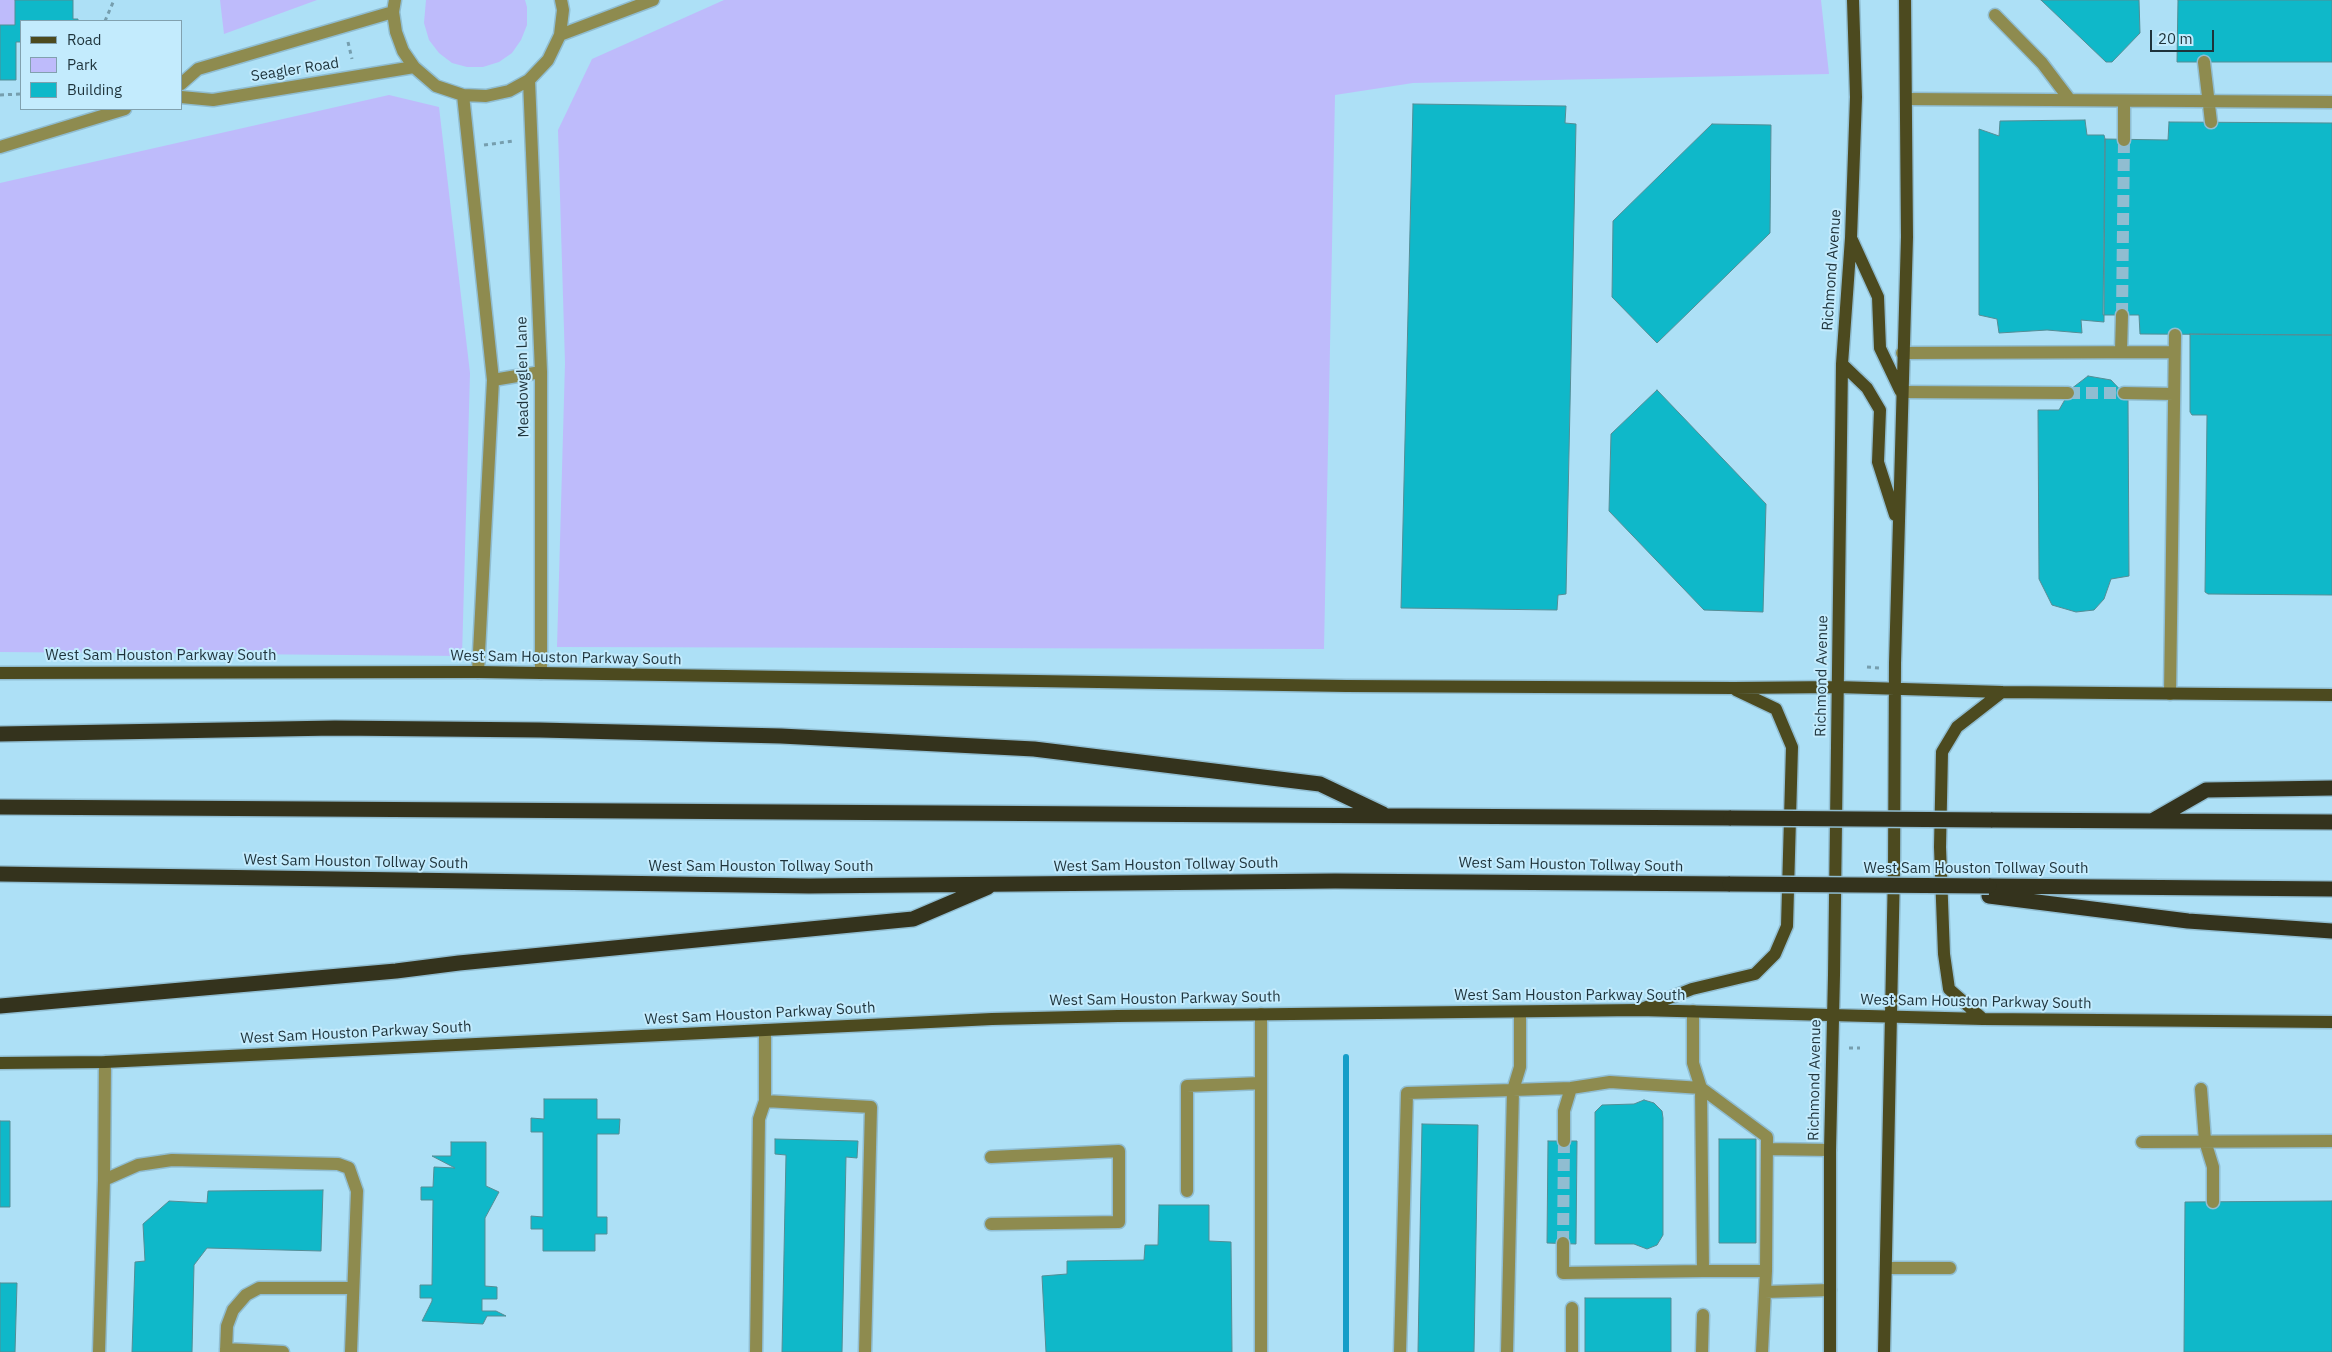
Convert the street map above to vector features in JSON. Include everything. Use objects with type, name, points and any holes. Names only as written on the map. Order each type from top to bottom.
[{"type":"highway","points":[[0,734],[335,728],[540,730],[781,736],[1034,749],[1320,784],[1386,816]]},
{"type":"highway","points":[[2151,821],[2206,790],[2332,788]]},
{"type":"highway","points":[[0,807],[2332,822]]},
{"type":"highway","name":"West Sam Houston Tollway South","points":[[0,874],[809,886],[1335,881],[1897,886],[1989,891],[2332,889]]},
{"type":"highway","points":[[0,1006],[396,971],[459,963],[913,919],[996,884]]},
{"type":"highway","points":[[1989,891],[2188,921],[2332,931]]},
{"type":"main road","name":"Richmond Avenue","points":[[1830,1352],[1830,1150],[1842,364],[1851,238],[1856,96],[1854,0]]},
{"type":"main road","points":[[1884,1352],[1891,1017],[1894,688],[1902,353],[1907,237],[1905,0]]},
{"type":"main road","points":[[1851,238],[1878,297],[1880,348],[1901,392]]},
{"type":"main road","points":[[1842,364],[1867,388],[1880,410],[1878,462],[1898,524]]},
{"type":"main road","name":"West Sam Houston Parkway South","points":[[0,673],[478,672],[1346,686],[1838,687],[2002,692],[2332,695]]},
{"type":"main road","points":[[1639,1010],[1692,989],[1755,974],[1775,954],[1787,926],[1792,747],[1776,709],[1734,688]]},
{"type":"main road","points":[[1983,1019],[1949,990],[1944,954],[1940,847],[1942,752],[1957,727],[2002,692]]},
{"type":"main road","name":"West Sam Houston Parkway South","points":[[0,1063],[105,1062],[992,1019],[1261,1014],[1520,1013],[1639,1010],[1983,1019],[2332,1022]]},
{"type":"street","points":[[394,6],[398,38],[403,51],[414,67],[436,86],[464,95],[486,96],[509,91],[528,80],[548,60],[560,35],[561,0]]},
{"type":"street","points":[[560,35],[653,0]]},
{"type":"street","name":"Seagler Road","points":[[182,83],[198,69],[394,6]]},
{"type":"street","points":[[1995,15],[2042,63],[2070,100]]},
{"type":"street","points":[[2204,62],[2207,101],[2211,122]]},
{"type":"street","name":"Seagler Road","points":[[182,97],[213,100],[414,67]]},
{"type":"street","name":"Meadowglen Lane","points":[[528,80],[541,372],[541,673]]},
{"type":"street","name":"Meadowglen Lane","points":[[464,95],[493,380],[478,672]]},
{"type":"street","points":[[1906,99],[2332,102]]},
{"type":"street","points":[[2124,101],[2124,140]]},
{"type":"street","points":[[0,147],[122,110]]},
{"type":"street","points":[[2121,352],[2122,315]]},
{"type":"street","points":[[2170,694],[2175,335]]},
{"type":"street","points":[[1902,353],[2174,352]]},
{"type":"street","points":[[493,380],[541,372]]},
{"type":"street","points":[[1901,392],[2068,393]]},
{"type":"street","points":[[2124,393],[2174,394]]},
{"type":"street","points":[[1693,1011],[1693,1063],[1701,1088],[1703,1271]]},
{"type":"street","points":[[1507,1352],[1513,1090],[1520,1067],[1520,1013]]},
{"type":"street","points":[[1261,1014],[1261,1352]]},
{"type":"street","points":[[756,1352],[759,1119],[765,1101],[765,1030]]},
{"type":"street","points":[[99,1352],[105,1062]]},
{"type":"street","points":[[1400,1352],[1407,1094],[1571,1088],[1610,1082],[1701,1088],[1767,1137],[1766,1271],[1762,1352]]},
{"type":"street","points":[[1186,1191],[1187,1086],[1261,1083]]},
{"type":"street","points":[[1564,1141],[1564,1111],[1571,1088]]},
{"type":"street","points":[[2201,1089],[2205,1141],[2213,1167],[2213,1202]]},
{"type":"street","points":[[765,1101],[871,1107],[865,1352]]},
{"type":"street","points":[[2142,1142],[2332,1141]]},
{"type":"street","points":[[1767,1149],[1830,1150]]},
{"type":"street","points":[[991,1157],[1118,1151],[1119,1222],[991,1224]]},
{"type":"street","points":[[104,1180],[138,1165],[172,1160],[338,1164],[349,1168],[357,1191],[351,1352]]},
{"type":"street","points":[[1563,1243],[1563,1273],[1766,1271]]},
{"type":"street","points":[[1886,1268],[1950,1268]]},
{"type":"street","points":[[283,1352],[226,1351],[227,1326],[233,1310],[246,1295],[260,1288],[352,1288]]},
{"type":"street","points":[[1765,1292],[1830,1290]]},
{"type":"street","points":[[1572,1308],[1572,1352]]},
{"type":"street","points":[[1702,1352],[1703,1315]]},
{"type":"path","points":[[105,20],[114,0]]},
{"type":"path","points":[[346,33],[352,59]]},
{"type":"path","points":[[0,95],[20,94]]},
{"type":"path","points":[[484,145],[514,141]]},
{"type":"path","points":[[1867,667],[1880,668]]},
{"type":"path","points":[[1848,1048],[1860,1048]]},
{"type":"green space","points":[[0,0],[15,0],[15,25],[0,25]]},
{"type":"green space","points":[[220,0],[317,0],[224,34]]},
{"type":"green space","points":[[426,0],[525,0],[527,25],[521,40],[512,53],[499,62],[483,67],[467,67],[452,63],[439,53],[429,40],[424,23]]},
{"type":"green space","points":[[724,0],[1821,0],[1829,74],[1413,83],[1335,95],[1324,649],[557,647],[565,363],[558,130],[592,59]]},
{"type":"green space","points":[[389,95],[439,107],[470,373],[462,656],[0,652],[0,183]]},
{"type":"building","points":[[15,0],[73,0],[73,19],[78,19],[20,20],[20,42],[16,42],[16,80],[0,80],[0,25],[15,25]]},
{"type":"building","points":[[2041,0],[2139,0],[2140,33],[2112,62],[2106,62]]},
{"type":"building","points":[[2178,0],[2332,0],[2332,62],[2177,62]]},
{"type":"building","points":[[1413,104],[1566,106],[1565,123],[1576,124],[1566,594],[1558,595],[1557,610],[1401,608]]},
{"type":"building","points":[[2085,120],[2087,135],[2104,135],[2105,139],[2104,322],[2081,320],[2082,333],[2047,330],[1999,333],[1997,319],[1979,315],[1979,129],[1999,136],[2000,121]]},
{"type":"building","points":[[2169,122],[2332,123],[2332,335],[2140,334],[2139,315],[2103,315],[2105,139],[2168,140]]},
{"type":"building","points":[[1712,124],[1771,125],[1770,233],[1657,343],[1612,297],[1613,221]]},
{"type":"building","points":[[2190,334],[2332,335],[2332,595],[2208,594],[2205,592],[2207,415],[2192,415],[2190,412]]},
{"type":"building","points":[[2088,376],[2111,380],[2128,398],[2129,576],[2111,579],[2104,599],[2094,610],[2076,612],[2052,605],[2039,579],[2038,410],[2059,410],[2071,389]]},
{"type":"building","points":[[1657,390],[1766,504],[1763,612],[1704,610],[1609,511],[1611,434]]},
{"type":"building","points":[[544,1099],[597,1099],[597,1119],[620,1119],[619,1134],[597,1134],[597,1217],[607,1217],[607,1234],[595,1234],[595,1251],[543,1251],[543,1229],[531,1229],[531,1216],[543,1217],[543,1132],[531,1132],[531,1118],[544,1119]]},
{"type":"building","points":[[1644,1100],[1654,1103],[1662,1111],[1663,1118],[1663,1235],[1657,1245],[1647,1249],[1634,1244],[1595,1244],[1595,1112],[1602,1105],[1634,1104]]},
{"type":"building","points":[[0,1121],[10,1121],[10,1207],[0,1207]]},
{"type":"building","points":[[1422,1124],[1478,1125],[1474,1352],[1418,1352]]},
{"type":"building","points":[[775,1139],[858,1141],[857,1158],[846,1157],[842,1352],[782,1352],[786,1155],[775,1154]]},
{"type":"building","points":[[1719,1139],[1756,1139],[1756,1243],[1719,1243]]},
{"type":"building","points":[[1548,1141],[1577,1141],[1576,1244],[1547,1243]]},
{"type":"building","points":[[451,1142],[486,1142],[486,1186],[499,1192],[485,1218],[485,1286],[497,1287],[497,1299],[482,1299],[482,1311],[496,1311],[506,1316],[487,1316],[483,1324],[422,1321],[432,1301],[432,1298],[420,1298],[420,1285],[432,1285],[433,1200],[421,1200],[421,1187],[433,1187],[434,1167],[455,1168],[432,1156],[451,1156]]},
{"type":"building","points":[[323,1190],[321,1251],[207,1248],[194,1265],[192,1352],[132,1352],[135,1262],[145,1261],[143,1224],[169,1201],[207,1203],[208,1191]]},
{"type":"building","points":[[2332,1201],[2332,1352],[2184,1352],[2185,1202]]},
{"type":"building","points":[[1159,1205],[1209,1205],[1209,1241],[1231,1242],[1232,1352],[1046,1352],[1042,1276],[1067,1274],[1067,1261],[1144,1260],[1145,1245],[1158,1245]]},
{"type":"building","points":[[0,1283],[17,1283],[15,1352],[0,1352]]},
{"type":"building","points":[[1585,1298],[1671,1298],[1671,1352],[1585,1352]]},
{"type":"waterway","points":[[1346,1057],[1346,1352]]},
{"type":"tunnel","points":[[2122,315],[2124,140]]},
{"type":"tunnel","points":[[2068,393],[2124,393]]},
{"type":"tunnel","points":[[1563,1243],[1564,1141]]}]
